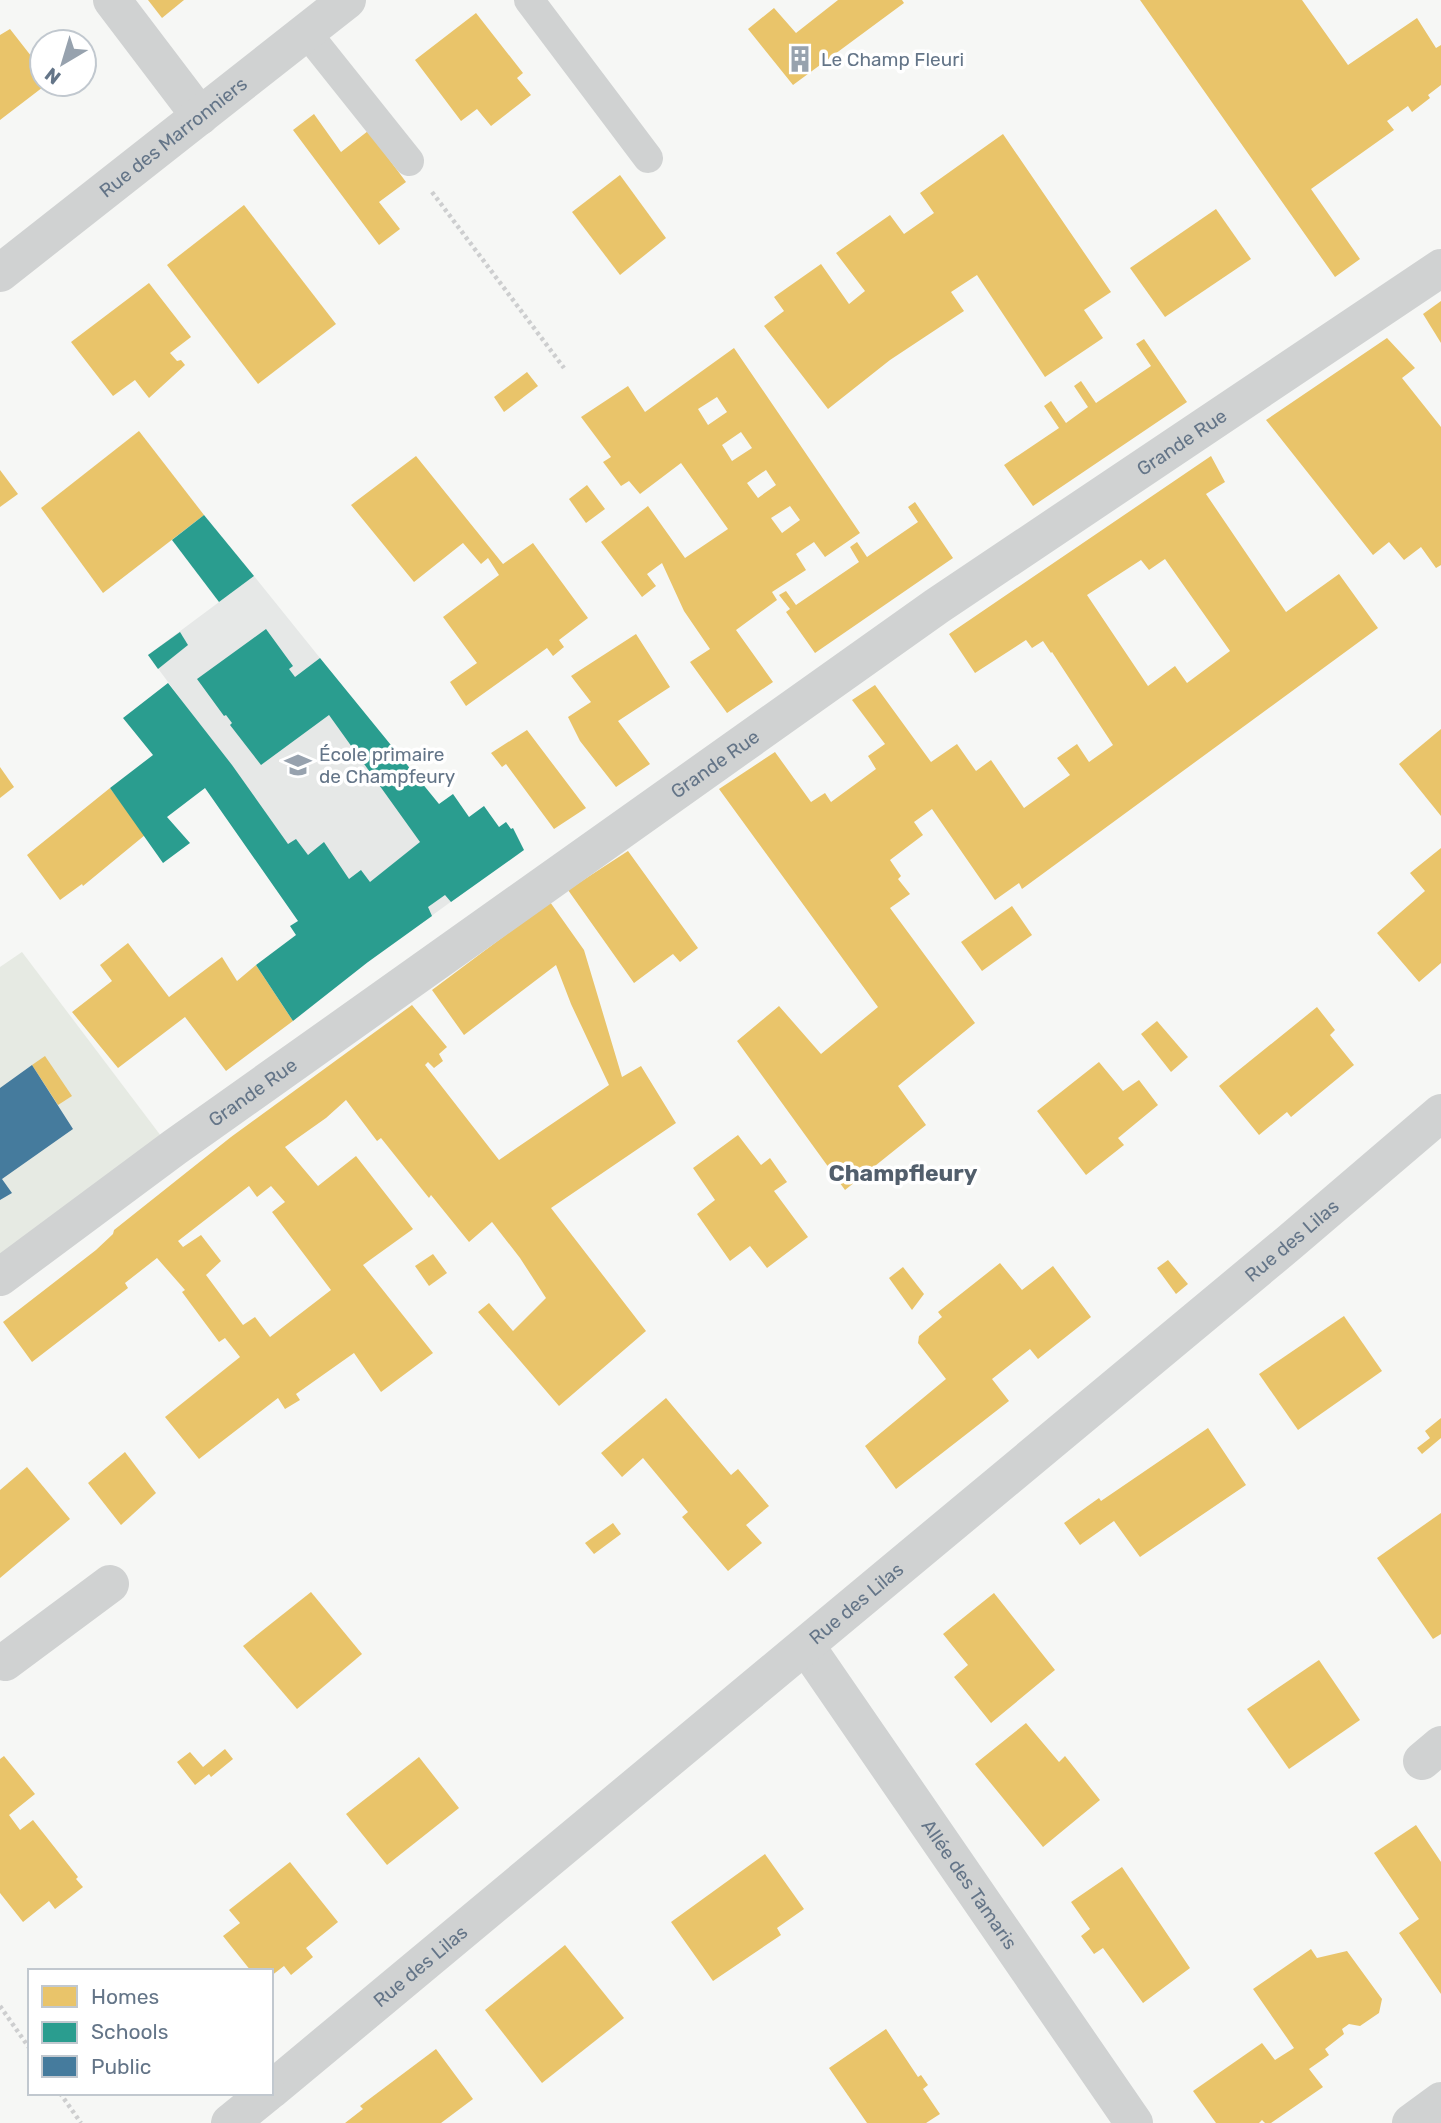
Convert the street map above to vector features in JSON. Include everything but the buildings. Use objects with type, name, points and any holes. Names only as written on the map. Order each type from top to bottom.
[{"type":"street","points":[[112,0],[200,116]]},
{"type":"street","name":"Rue des Marronniers","points":[[0,273],[347,0]]},
{"type":"street","name":"Grande Rue","points":[[0,1277],[175,1147],[937,606],[1441,268]]},
{"type":"street","name":"Rue des Lilas","points":[[273,2089],[1290,1242],[1441,1113]]},
{"type":"street","points":[[2,1662],[110,1584]]},
{"type":"street","name":"Allée des Tamaris","points":[[806,1646],[1134,2123]]},
{"type":"street","name":"Rue des Lilas","points":[[230,2123],[265,2095]]},
{"type":"street","points":[[1411,2123],[1441,2101]]},
{"type":"lane","points":[[528,0],[648,158]]},
{"type":"lane","points":[[306,32],[409,161]]},
{"type":"path","points":[[409,161],[564,368]]},
{"type":"path","points":[[0,2006],[28,2046]]},
{"type":"path","points":[[61,2095],[81,2123]]},
{"type":"shaded area","name":"École primaire de Champfeury","points":[[254,576],[320,658],[299,674],[420,842],[463,893],[368,962],[277,829],[148,655]]},
{"type":"shaded area","points":[[22,952],[161,1136],[0,1265],[0,967]]},
{"type":"place","name":"Le Champ Fleuri","points":[[800,59]]},
{"type":"place","name":"École primaire de Champfeury","points":[[298,765]]},
{"type":"district","name":"Champfleury","points":[[903,1173]]}]
